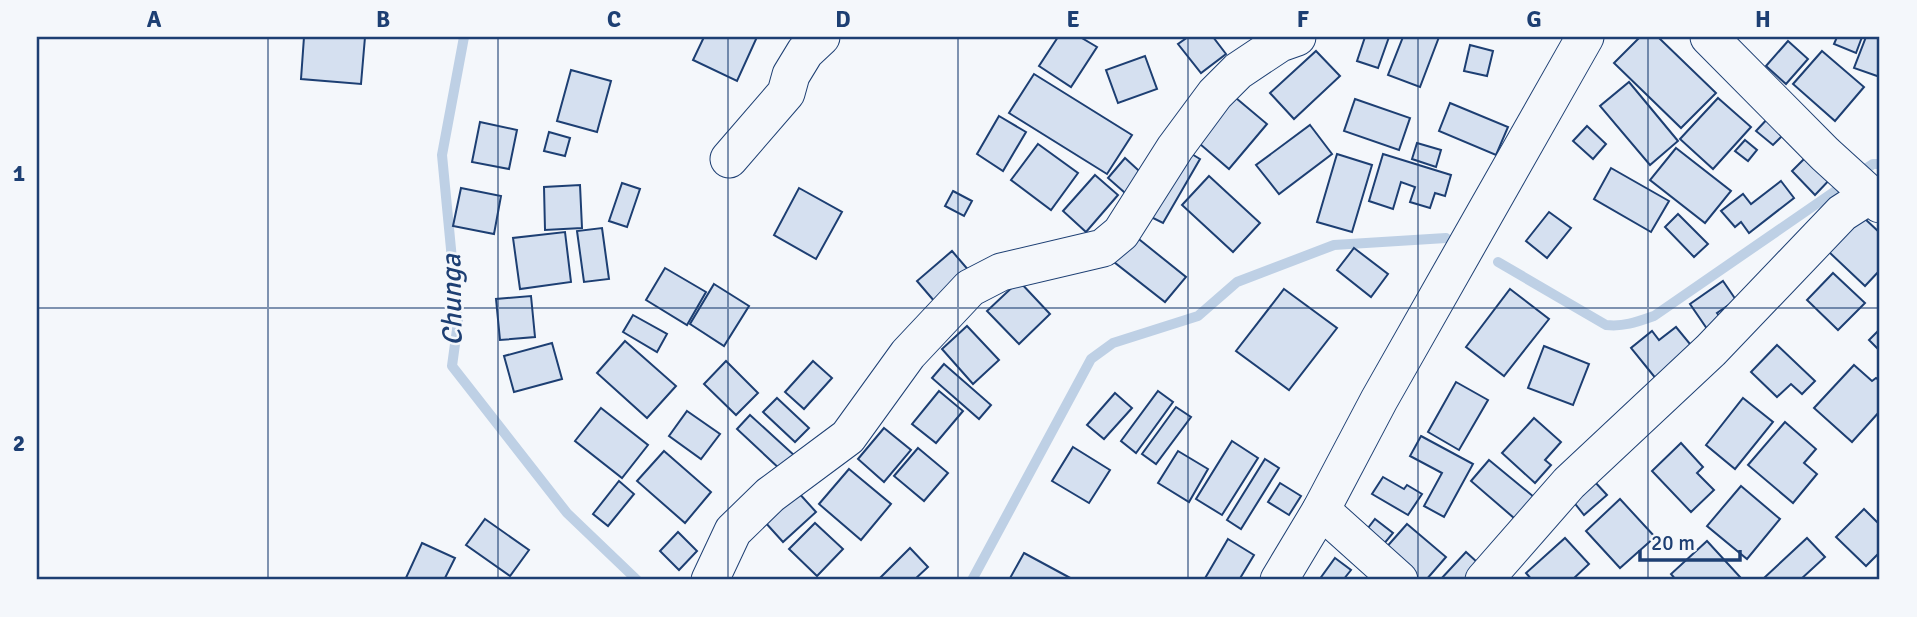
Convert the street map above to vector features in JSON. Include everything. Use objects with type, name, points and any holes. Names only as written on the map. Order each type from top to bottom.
[{"type":"street","points":[[729,159],[786,93],[791,75],[805,52],[821,37]]},
{"type":"street","points":[[710,580],[733,531],[770,495],[848,438],[908,354],[970,288],[1002,272],[1103,248],[1121,233],[1175,148],[1215,94],[1238,71],[1280,43],[1297,37]]},
{"type":"street","points":[[1279,580],[1321,510],[1584,37]]},
{"type":"street","points":[[1484,580],[1569,483],[1711,350],[1842,213],[1875,200],[1825,154],[1709,37]]},
{"type":"street","points":[[1321,510],[1399,580]]},
{"type":"building","points":[[304,37],[365,37],[361,84],[301,79]]},
{"type":"building","points":[[704,37],[757,37],[737,81],[693,60]]},
{"type":"building","points":[[1058,37],[1080,37],[1097,47],[1071,87],[1039,66]]},
{"type":"building","points":[[1188,37],[1213,37],[1226,54],[1201,73],[1178,44]]},
{"type":"building","points":[[1365,37],[1389,37],[1378,68],[1357,61]]},
{"type":"building","points":[[1403,37],[1439,37],[1420,87],[1388,75]]},
{"type":"building","points":[[1640,37],[1658,37],[1716,93],[1681,128],[1614,63]]},
{"type":"building","points":[[1837,37],[1862,37],[1856,53],[1834,44]]},
{"type":"building","points":[[1866,37],[1880,37],[1880,77],[1854,68]]},
{"type":"building","points":[[1788,41],[1808,59],[1786,84],[1766,66]]},
{"type":"building","points":[[1470,45],[1493,51],[1487,76],[1464,71]]},
{"type":"building","points":[[1316,51],[1340,76],[1294,119],[1270,93]]},
{"type":"building","points":[[1822,51],[1864,87],[1835,121],[1793,84]]},
{"type":"building","points":[[1145,56],[1157,89],[1118,103],[1106,70]]},
{"type":"building","points":[[571,70],[611,81],[597,132],[557,121]]},
{"type":"building","points":[[1034,74],[1132,135],[1107,174],[1009,113]]},
{"type":"building","points":[[1629,82],[1678,141],[1650,165],[1600,106]]},
{"type":"building","points":[[1230,93],[1267,124],[1229,169],[1193,138]]},
{"type":"building","points":[[1718,98],[1751,127],[1713,169],[1680,139]]},
{"type":"building","points":[[1355,99],[1410,118],[1399,150],[1344,131]]},
{"type":"building","points":[[1450,103],[1508,127],[1496,155],[1439,131]]},
{"type":"building","points":[[1771,115],[1787,131],[1773,145],[1756,131]]},
{"type":"building","points":[[999,116],[1026,132],[1003,171],[977,154]]},
{"type":"building","points":[[480,122],[517,130],[509,169],[472,162]]},
{"type":"building","points":[[1310,125],[1332,154],[1279,194],[1256,165]]},
{"type":"building","points":[[1587,126],[1606,144],[1593,159],[1573,141]]},
{"type":"building","points":[[549,132],[570,138],[565,156],[544,151]]},
{"type":"building","points":[[1745,140],[1757,150],[1748,161],[1735,151]]},
{"type":"building","points":[[1417,143],[1441,150],[1436,167],[1412,159]]},
{"type":"building","points":[[1038,144],[1078,173],[1051,210],[1011,180]]},
{"type":"building","points":[[1676,148],[1731,191],[1705,223],[1650,180]]},
{"type":"building","points":[[1185,150],[1200,159],[1163,223],[1147,215]]},
{"type":"building","points":[[1812,151],[1835,174],[1815,195],[1792,171]]},
{"type":"building","points":[[1337,154],[1372,165],[1352,232],[1317,222]]},
{"type":"building","points":[[1383,154],[1451,175],[1445,196],[1435,193],[1430,208],[1410,202],[1415,187],[1401,182],[1393,209],[1369,201]]},
{"type":"building","points":[[1125,158],[1149,180],[1132,199],[1108,178]]},
{"type":"building","points":[[1611,168],[1669,201],[1651,232],[1594,199]]},
{"type":"building","points":[[1095,175],[1118,195],[1086,232],[1063,211]]},
{"type":"building","points":[[1209,176],[1260,223],[1233,252],[1182,205]]},
{"type":"building","points":[[1781,181],[1794,198],[1749,233],[1741,222],[1735,227],[1721,211],[1743,194],[1751,204]]},
{"type":"building","points":[[622,183],[640,189],[627,227],[609,221]]},
{"type":"building","points":[[580,185],[582,228],[545,230],[544,187]]},
{"type":"building","points":[[461,188],[501,196],[494,234],[453,226]]},
{"type":"building","points":[[799,188],[842,212],[816,259],[774,235]]},
{"type":"building","points":[[953,191],[972,201],[964,216],[945,206]]},
{"type":"building","points":[[1549,212],[1571,228],[1547,258],[1526,241]]},
{"type":"building","points":[[1678,214],[1708,244],[1694,257],[1665,227]]},
{"type":"building","points":[[1863,217],[1880,233],[1880,270],[1865,286],[1829,252]]},
{"type":"building","points":[[602,228],[609,279],[584,282],[577,231]]},
{"type":"building","points":[[565,232],[571,282],[520,289],[513,238]]},
{"type":"building","points":[[1135,236],[1186,277],[1165,302],[1114,262]]},
{"type":"building","points":[[1354,248],[1388,274],[1371,297],[1337,270]]},
{"type":"building","points":[[952,251],[970,272],[935,302],[917,281]]},
{"type":"building","points":[[665,268],[706,292],[687,325],[646,300]]},
{"type":"building","points":[[1833,273],[1865,303],[1838,330],[1807,300]]},
{"type":"building","points":[[1019,281],[1050,314],[1019,344],[987,311]]},
{"type":"building","points":[[1723,281],[1736,300],[1717,313],[1726,325],[1712,336],[1690,304]]},
{"type":"building","points":[[714,284],[749,306],[724,346],[690,324]]},
{"type":"building","points":[[1284,289],[1337,328],[1289,390],[1236,351]]},
{"type":"building","points":[[1510,289],[1549,319],[1504,376],[1466,347]]},
{"type":"building","points":[[531,296],[535,337],[500,340],[496,299]]},
{"type":"building","points":[[633,315],[667,334],[657,352],[623,332]]},
{"type":"building","points":[[967,326],[999,360],[973,384],[942,349]]},
{"type":"building","points":[[1676,327],[1695,350],[1657,380],[1631,348],[1652,331],[1659,340]]},
{"type":"building","points":[[1880,329],[1880,351],[1869,340]]},
{"type":"building","points":[[625,341],[676,386],[647,418],[597,373]]},
{"type":"building","points":[[552,343],[562,379],[514,392],[504,356]]},
{"type":"building","points":[[1777,345],[1815,381],[1802,394],[1791,384],[1777,397],[1751,372]]},
{"type":"building","points":[[1544,346],[1589,364],[1573,405],[1528,388]]},
{"type":"building","points":[[726,361],[758,393],[736,415],[704,384]]},
{"type":"building","points":[[813,361],[832,378],[804,409],[785,392]]},
{"type":"building","points":[[944,364],[991,405],[979,419],[932,378]]},
{"type":"building","points":[[1854,365],[1872,381],[1876,378],[1880,381],[1880,411],[1852,442],[1814,408]]},
{"type":"building","points":[[1456,382],[1488,400],[1459,450],[1428,432]]},
{"type":"building","points":[[939,391],[963,411],[936,443],[912,424]]},
{"type":"building","points":[[1158,391],[1173,402],[1136,453],[1121,441]]},
{"type":"building","points":[[1115,393],[1132,408],[1104,439],[1087,425]]},
{"type":"building","points":[[777,398],[809,428],[795,442],[763,412]]},
{"type":"building","points":[[1743,398],[1773,422],[1735,469],[1706,445]]},
{"type":"building","points":[[1176,407],[1191,417],[1156,464],[1142,454]]},
{"type":"building","points":[[601,408],[648,445],[622,478],[575,441]]},
{"type":"building","points":[[687,411],[720,434],[701,459],[669,436]]},
{"type":"building","points":[[750,415],[795,456],[782,471],[737,429]]},
{"type":"building","points":[[1534,418],[1561,442],[1545,460],[1551,465],[1535,483],[1502,453]]},
{"type":"building","points":[[1785,422],[1816,449],[1804,463],[1817,474],[1793,503],[1748,465]]},
{"type":"building","points":[[884,428],[911,450],[884,482],[858,459]]},
{"type":"building","points":[[1421,436],[1473,464],[1444,517],[1424,506],[1442,473],[1410,456]]},
{"type":"building","points":[[1232,441],[1258,458],[1222,515],[1196,499]]},
{"type":"building","points":[[1681,443],[1703,467],[1697,473],[1714,490],[1691,512],[1652,471]]},
{"type":"building","points":[[1073,447],[1110,470],[1089,503],[1052,481]]},
{"type":"building","points":[[918,448],[948,473],[924,501],[894,476]]},
{"type":"building","points":[[664,451],[711,492],[685,523],[637,481]]},
{"type":"building","points":[[1178,451],[1208,469],[1189,502],[1158,483]]},
{"type":"building","points":[[1265,459],[1279,468],[1241,529],[1227,520]]},
{"type":"building","points":[[1489,460],[1540,502],[1521,524],[1471,481]]},
{"type":"building","points":[[849,469],[891,504],[861,540],[819,504]]},
{"type":"building","points":[[1383,477],[1404,489],[1407,485],[1422,494],[1408,515],[1372,494]]},
{"type":"building","points":[[619,481],[634,494],[608,526],[593,514]]},
{"type":"building","points":[[1594,481],[1607,495],[1584,515],[1572,500]]},
{"type":"building","points":[[1280,483],[1301,496],[1289,515],[1268,502]]},
{"type":"building","points":[[1741,486],[1780,519],[1747,559],[1707,526]]},
{"type":"building","points":[[797,491],[816,512],[783,542],[764,521]]},
{"type":"building","points":[[1620,499],[1655,537],[1620,568],[1586,531]]},
{"type":"building","points":[[1864,509],[1880,525],[1880,552],[1866,566],[1836,537]]},
{"type":"building","points":[[485,519],[529,550],[510,576],[466,545]]},
{"type":"building","points":[[1375,519],[1393,533],[1378,551],[1361,537]]},
{"type":"building","points":[[815,523],[843,549],[817,576],[789,549]]},
{"type":"building","points":[[1407,524],[1446,557],[1426,580],[1419,580],[1384,550]]},
{"type":"building","points":[[678,532],[697,551],[679,570],[660,551]]},
{"type":"building","points":[[1565,538],[1589,564],[1572,580],[1532,580],[1526,573]]},
{"type":"building","points":[[1807,538],[1825,557],[1800,580],[1764,578]]},
{"type":"building","points":[[1228,539],[1254,555],[1239,580],[1204,580]]},
{"type":"building","points":[[1707,541],[1740,577],[1737,580],[1676,580],[1671,574]]},
{"type":"building","points":[[422,543],[455,558],[444,580],[405,580]]},
{"type":"building","points":[[910,548],[928,567],[914,580],[885,580],[881,577]]},
{"type":"building","points":[[1466,552],[1489,573],[1482,580],[1440,580]]},
{"type":"building","points":[[1024,553],[1074,580],[1009,580]]},
{"type":"building","points":[[1335,558],[1351,570],[1343,580],[1319,580]]},
{"type":"waterway","name":"Chunga","points":[[464,37],[442,155],[458,322],[452,366],[567,513],[637,580]]},
{"type":"waterway","points":[[1864,170],[1873,164],[1880,164]]},
{"type":"waterway","points":[[1498,262],[1606,325],[1630,324],[1654,316],[1841,187]]},
{"type":"waterway","points":[[972,580],[1091,359],[1113,343],[1198,316],[1237,282],[1334,245],[1446,238]]}]
